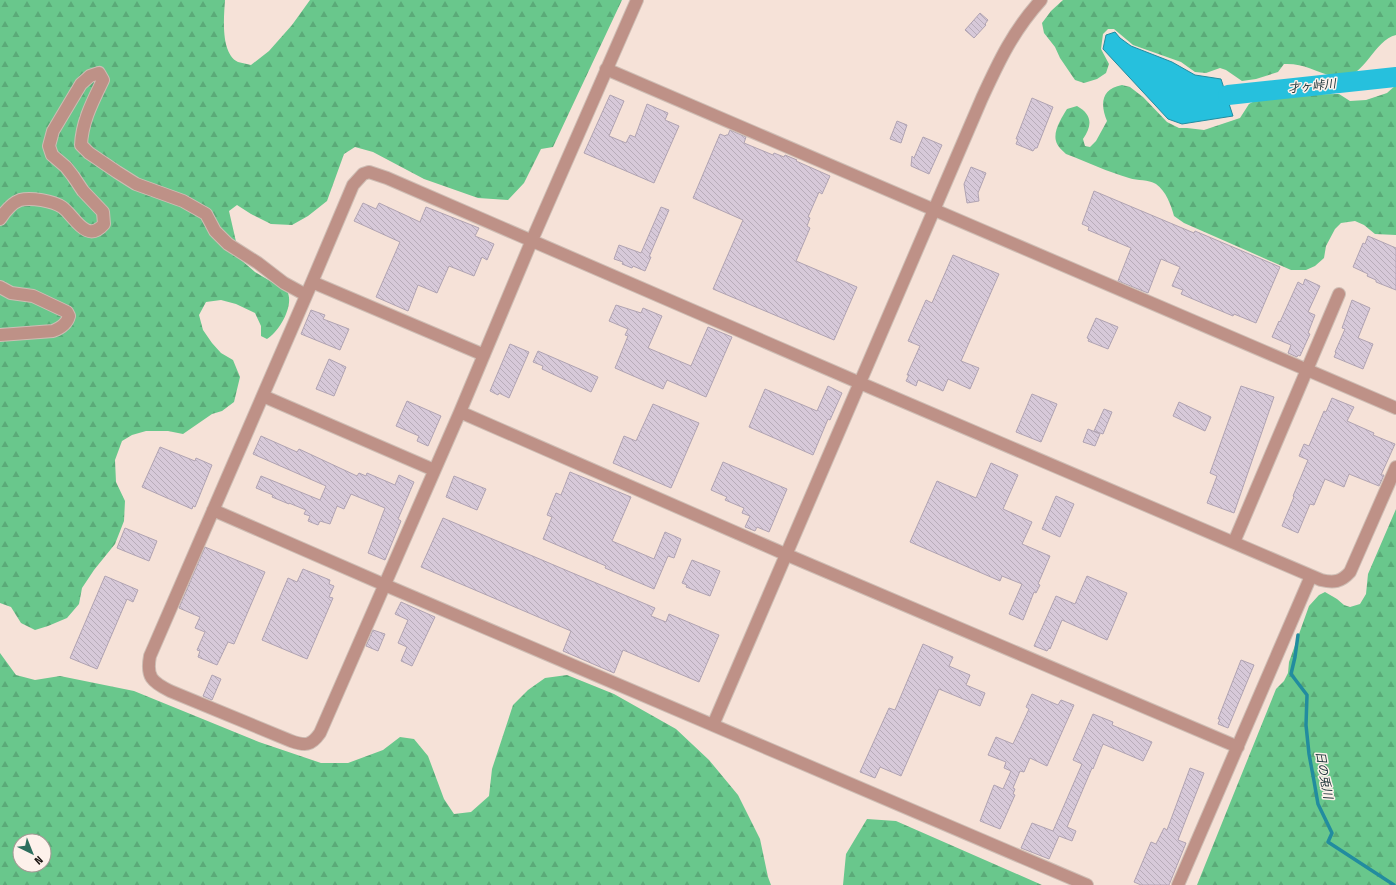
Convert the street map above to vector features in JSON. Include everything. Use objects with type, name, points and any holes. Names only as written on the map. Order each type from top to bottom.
[{"type":"street","points":[[636,0],[532,240],[460,412],[324,726],[316,739],[310,744],[291,741],[170,691],[156,682],[148,670],[150,656],[353,185],[362,174],[369,172],[387,178],[532,240],[860,383],[1321,580],[1332,582],[1338,581],[1350,572],[1396,466]]},
{"type":"street","points":[[713,725],[1001,56],[1023,21],[1041,0]]},
{"type":"street","points":[[606,69],[1396,408]]},
{"type":"street","points":[[0,219],[4,213],[20,200],[34,200],[53,202],[64,208],[80,228],[91,231],[96,230],[104,224],[104,212],[83,192],[66,167],[52,155],[49,146],[53,131],[81,84],[90,76],[99,73],[103,80],[86,116],[82,132],[81,145],[89,153],[136,184],[183,201],[206,214],[215,231],[228,244],[258,263],[284,283],[306,295]]},
{"type":"street","points":[[312,282],[484,355]]},
{"type":"street","points":[[0,287],[11,293],[34,296],[67,312],[69,316],[68,320],[60,328],[53,331],[0,335]]},
{"type":"street","points":[[1234,542],[1308,371],[1339,294]]},
{"type":"street","points":[[262,396],[434,470]]},
{"type":"street","points":[[460,412],[786,554],[1238,747]]},
{"type":"street","points":[[213,510],[1087,885]]},
{"type":"street","points":[[1178,885],[1311,576]]},
{"type":"green space","points":[[0,0],[225,0],[224,34],[228,51],[238,62],[251,65],[269,51],[292,25],[310,0],[622,0],[553,147],[541,149],[524,183],[508,200],[478,198],[424,179],[373,152],[355,147],[344,154],[327,201],[308,216],[292,225],[271,224],[237,205],[229,211],[240,259],[255,272],[287,291],[289,303],[284,318],[272,336],[267,339],[261,336],[261,326],[255,313],[236,304],[221,300],[206,302],[199,315],[203,330],[221,353],[233,360],[240,377],[234,402],[222,411],[212,414],[183,434],[168,431],[146,431],[132,435],[122,441],[115,460],[116,482],[125,501],[124,521],[115,544],[94,570],[82,588],[79,604],[67,618],[35,630],[21,623],[11,607],[0,603]]},
{"type":"green space","points":[[1063,0],[1396,0],[1396,35],[1388,38],[1357,72],[1349,76],[1337,78],[1303,66],[1284,64],[1278,72],[1256,79],[1242,81],[1226,70],[1220,68],[1206,73],[1195,72],[1181,62],[1133,45],[1114,29],[1108,29],[1103,34],[1101,49],[1109,64],[1106,73],[1097,79],[1084,83],[1075,80],[1060,58],[1055,47],[1044,33],[1042,23],[1051,11]]},
{"type":"green space","points":[[1122,85],[1130,87],[1143,97],[1167,122],[1179,128],[1204,130],[1240,118],[1249,104],[1266,95],[1339,94],[1350,101],[1366,100],[1387,93],[1396,85],[1396,235],[1375,234],[1364,225],[1355,221],[1341,223],[1335,229],[1326,246],[1324,258],[1315,266],[1306,270],[1291,270],[1184,223],[1174,216],[1170,203],[1165,194],[1156,184],[1150,181],[1121,176],[1066,154],[1057,143],[1055,137],[1058,124],[1067,109],[1077,106],[1086,113],[1088,117],[1088,130],[1083,139],[1085,146],[1090,147],[1096,141],[1107,121],[1103,109],[1106,94],[1115,87]]},
{"type":"green space","points":[[1396,509],[1396,885],[1197,885],[1276,689],[1284,681],[1288,673],[1289,662],[1309,606],[1319,595],[1325,592],[1344,605],[1350,607],[1360,604],[1366,594],[1368,574]]},
{"type":"green space","points":[[0,653],[16,675],[35,680],[60,676],[134,691],[259,742],[321,763],[348,763],[383,750],[400,737],[414,739],[428,756],[444,799],[454,814],[471,812],[489,796],[492,769],[513,705],[528,690],[545,678],[567,675],[614,694],[676,729],[709,760],[738,795],[760,839],[771,885],[0,885]]},
{"type":"green space","points":[[867,819],[896,821],[1042,885],[843,885],[846,854]]},
{"type":"water","points":[[1115,32],[1120,38],[1131,46],[1172,62],[1195,75],[1221,79],[1233,116],[1182,124],[1168,119],[1103,49],[1106,35]]},
{"type":"building","points":[[980,13],[988,20],[985,24],[986,25],[974,38],[965,30]]},
{"type":"building","points":[[610,95],[624,101],[609,136],[626,143],[630,135],[635,137],[647,104],[668,113],[665,120],[679,126],[654,183],[584,153]]},
{"type":"building","points":[[1032,98],[1053,107],[1037,148],[1033,151],[1016,144],[1018,139],[1016,139]]},
{"type":"building","points":[[897,121],[907,125],[901,143],[890,139]]},
{"type":"building","points":[[730,130],[746,137],[744,143],[773,155],[774,153],[784,157],[785,155],[830,176],[822,194],[819,192],[808,217],[810,218],[807,226],[810,228],[796,261],[857,287],[834,340],[713,289],[743,220],[693,198],[720,134],[725,136],[728,135]]},
{"type":"building","points":[[923,137],[942,145],[929,174],[911,166],[912,156],[914,158]]},
{"type":"building","points":[[971,167],[986,173],[978,193],[979,201],[967,203],[964,184]]},
{"type":"building","points":[[1094,191],[1280,267],[1256,323],[1234,314],[1233,316],[1181,294],[1183,290],[1172,286],[1180,267],[1161,259],[1148,293],[1118,281],[1131,248],[1088,230],[1089,227],[1082,224]]},
{"type":"building","points":[[363,203],[376,209],[379,203],[420,222],[426,207],[479,228],[475,236],[494,244],[487,260],[482,257],[474,276],[449,266],[437,293],[418,285],[408,311],[376,297],[400,242],[354,221]]},
{"type":"building","points":[[661,207],[669,210],[649,257],[651,257],[645,271],[633,266],[632,268],[622,264],[623,262],[614,259],[619,245],[641,253]]},
{"type":"building","points":[[1368,236],[1396,248],[1396,290],[1376,282],[1376,280],[1367,276],[1368,274],[1353,267],[1363,243],[1365,244]]},
{"type":"building","points":[[953,255],[999,274],[961,361],[979,368],[970,389],[948,379],[943,391],[918,380],[916,386],[906,381],[909,375],[907,375],[920,346],[908,341],[926,300],[932,303]]},
{"type":"building","points":[[1305,279],[1320,286],[1308,312],[1315,315],[1308,333],[1310,334],[1300,356],[1298,355],[1297,357],[1288,353],[1291,345],[1272,337],[1298,282],[1303,285]]},
{"type":"building","points":[[1352,300],[1370,308],[1358,338],[1373,344],[1363,369],[1334,357],[1345,329],[1342,328]]},
{"type":"building","points":[[616,305],[641,313],[643,308],[662,316],[648,348],[691,366],[708,327],[732,337],[706,397],[667,380],[663,389],[615,368],[628,336],[625,335],[628,329],[609,321]]},
{"type":"building","points":[[311,310],[325,315],[323,319],[349,329],[340,350],[301,334]]},
{"type":"building","points":[[1096,318],[1118,327],[1108,349],[1088,341],[1089,339],[1087,338]]},
{"type":"building","points":[[510,344],[529,352],[509,398],[499,393],[498,395],[490,391]]},
{"type":"building","points":[[538,351],[598,377],[591,392],[542,369],[543,366],[533,362]]},
{"type":"building","points":[[329,359],[346,367],[334,396],[316,389]]},
{"type":"building","points":[[828,386],[842,393],[830,420],[828,419],[813,455],[749,427],[765,389],[817,411]]},
{"type":"building","points":[[1241,386],[1274,397],[1234,513],[1207,503],[1217,476],[1210,473]]},
{"type":"building","points":[[1032,394],[1057,404],[1041,442],[1016,432]]},
{"type":"building","points":[[1332,398],[1354,407],[1347,421],[1374,433],[1373,435],[1395,444],[1381,475],[1384,475],[1379,486],[1349,474],[1344,487],[1325,479],[1314,505],[1310,504],[1298,533],[1282,526],[1308,460],[1299,456],[1304,444],[1309,446],[1324,411],[1326,412]]},
{"type":"building","points":[[407,401],[441,416],[428,446],[417,441],[419,436],[396,426]]},
{"type":"building","points":[[1179,402],[1211,417],[1205,431],[1173,416]]},
{"type":"building","points":[[653,404],[699,423],[671,488],[613,463],[624,436],[636,441]]},
{"type":"building","points":[[1104,409],[1112,412],[1103,434],[1094,431]]},
{"type":"building","points":[[1088,429],[1100,434],[1095,446],[1083,442]]},
{"type":"building","points":[[261,436],[297,452],[299,449],[357,476],[359,473],[366,476],[367,473],[395,485],[399,475],[414,482],[398,519],[401,521],[385,560],[368,553],[385,508],[351,494],[344,509],[337,506],[330,524],[320,521],[318,525],[308,521],[310,516],[304,514],[306,510],[272,497],[273,495],[256,488],[261,476],[320,500],[326,486],[253,454]]},
{"type":"building","points":[[160,447],[195,461],[196,458],[212,465],[195,507],[193,506],[192,509],[142,487]]},
{"type":"building","points":[[723,462],[787,489],[769,532],[757,527],[755,531],[745,527],[750,516],[742,513],[744,508],[725,500],[727,497],[711,490]]},
{"type":"building","points":[[991,463],[1018,475],[1003,509],[1032,522],[1022,544],[1050,556],[1038,584],[1040,585],[1036,593],[1034,592],[1023,620],[1009,614],[1022,584],[1002,576],[1000,581],[910,542],[937,481],[976,498]]},
{"type":"building","points":[[570,472],[631,497],[612,541],[654,559],[665,532],[681,539],[674,558],[668,556],[654,589],[605,568],[606,566],[543,539],[552,517],[547,515],[556,493],[561,495]]},
{"type":"building","points":[[454,476],[486,489],[477,510],[446,497]]},
{"type":"building","points":[[1056,496],[1074,504],[1060,537],[1042,529]]},
{"type":"building","points":[[443,518],[655,608],[651,616],[666,622],[669,614],[719,635],[699,682],[623,650],[614,673],[563,651],[571,631],[421,567]]},
{"type":"building","points":[[125,528],[157,541],[149,561],[117,548]]},
{"type":"building","points":[[205,547],[265,572],[234,644],[228,642],[217,665],[198,657],[200,651],[197,650],[205,632],[195,628],[200,617],[179,608]]},
{"type":"building","points":[[692,560],[720,571],[710,596],[686,587],[687,585],[682,583]]},
{"type":"building","points":[[303,569],[330,580],[329,584],[334,586],[329,597],[333,598],[307,659],[262,640],[288,578],[297,582]]},
{"type":"building","points":[[105,576],[138,590],[133,602],[127,599],[97,669],[70,658]]},
{"type":"building","points":[[1087,576],[1127,593],[1107,640],[1062,620],[1050,649],[1049,648],[1047,651],[1034,646],[1056,596],[1075,604]]},
{"type":"building","points":[[401,602],[435,617],[412,666],[401,661],[407,647],[398,643],[408,620],[395,614]]},
{"type":"building","points":[[373,630],[385,634],[378,651],[366,646]]},
{"type":"building","points":[[923,644],[953,657],[949,666],[970,675],[966,685],[985,693],[980,706],[939,689],[901,776],[880,767],[875,778],[860,772],[889,708],[895,710]]},
{"type":"building","points":[[1241,660],[1254,665],[1228,728],[1218,724],[1220,719],[1218,719]]},
{"type":"building","points":[[212,675],[221,679],[212,700],[203,696]]},
{"type":"building","points":[[1032,694],[1058,705],[1061,700],[1074,705],[1047,766],[1030,758],[1024,772],[1020,771],[1013,788],[1015,789],[1013,794],[1015,795],[1000,829],[980,821],[994,785],[1003,789],[1011,771],[1004,768],[1006,762],[988,755],[996,737],[1013,744],[1029,709],[1026,707]]},
{"type":"building","points":[[1093,714],[1113,722],[1112,725],[1152,742],[1143,761],[1103,744],[1067,827],[1076,831],[1072,841],[1059,836],[1049,859],[1021,848],[1032,823],[1053,831],[1082,764],[1073,760]]},
{"type":"building","points":[[1190,768],[1204,773],[1178,840],[1186,843],[1169,885],[1141,885],[1134,882],[1151,842],[1156,844],[1164,828],[1167,830]]},
{"type":"waterway","name":"才ヶ峠川","points":[[1228,95],[1396,77]]},
{"type":"waterway","name":"日の兎川","points":[[1298,635],[1291,674],[1307,695],[1306,725],[1309,754],[1318,804],[1332,833],[1328,842],[1394,885]]}]
